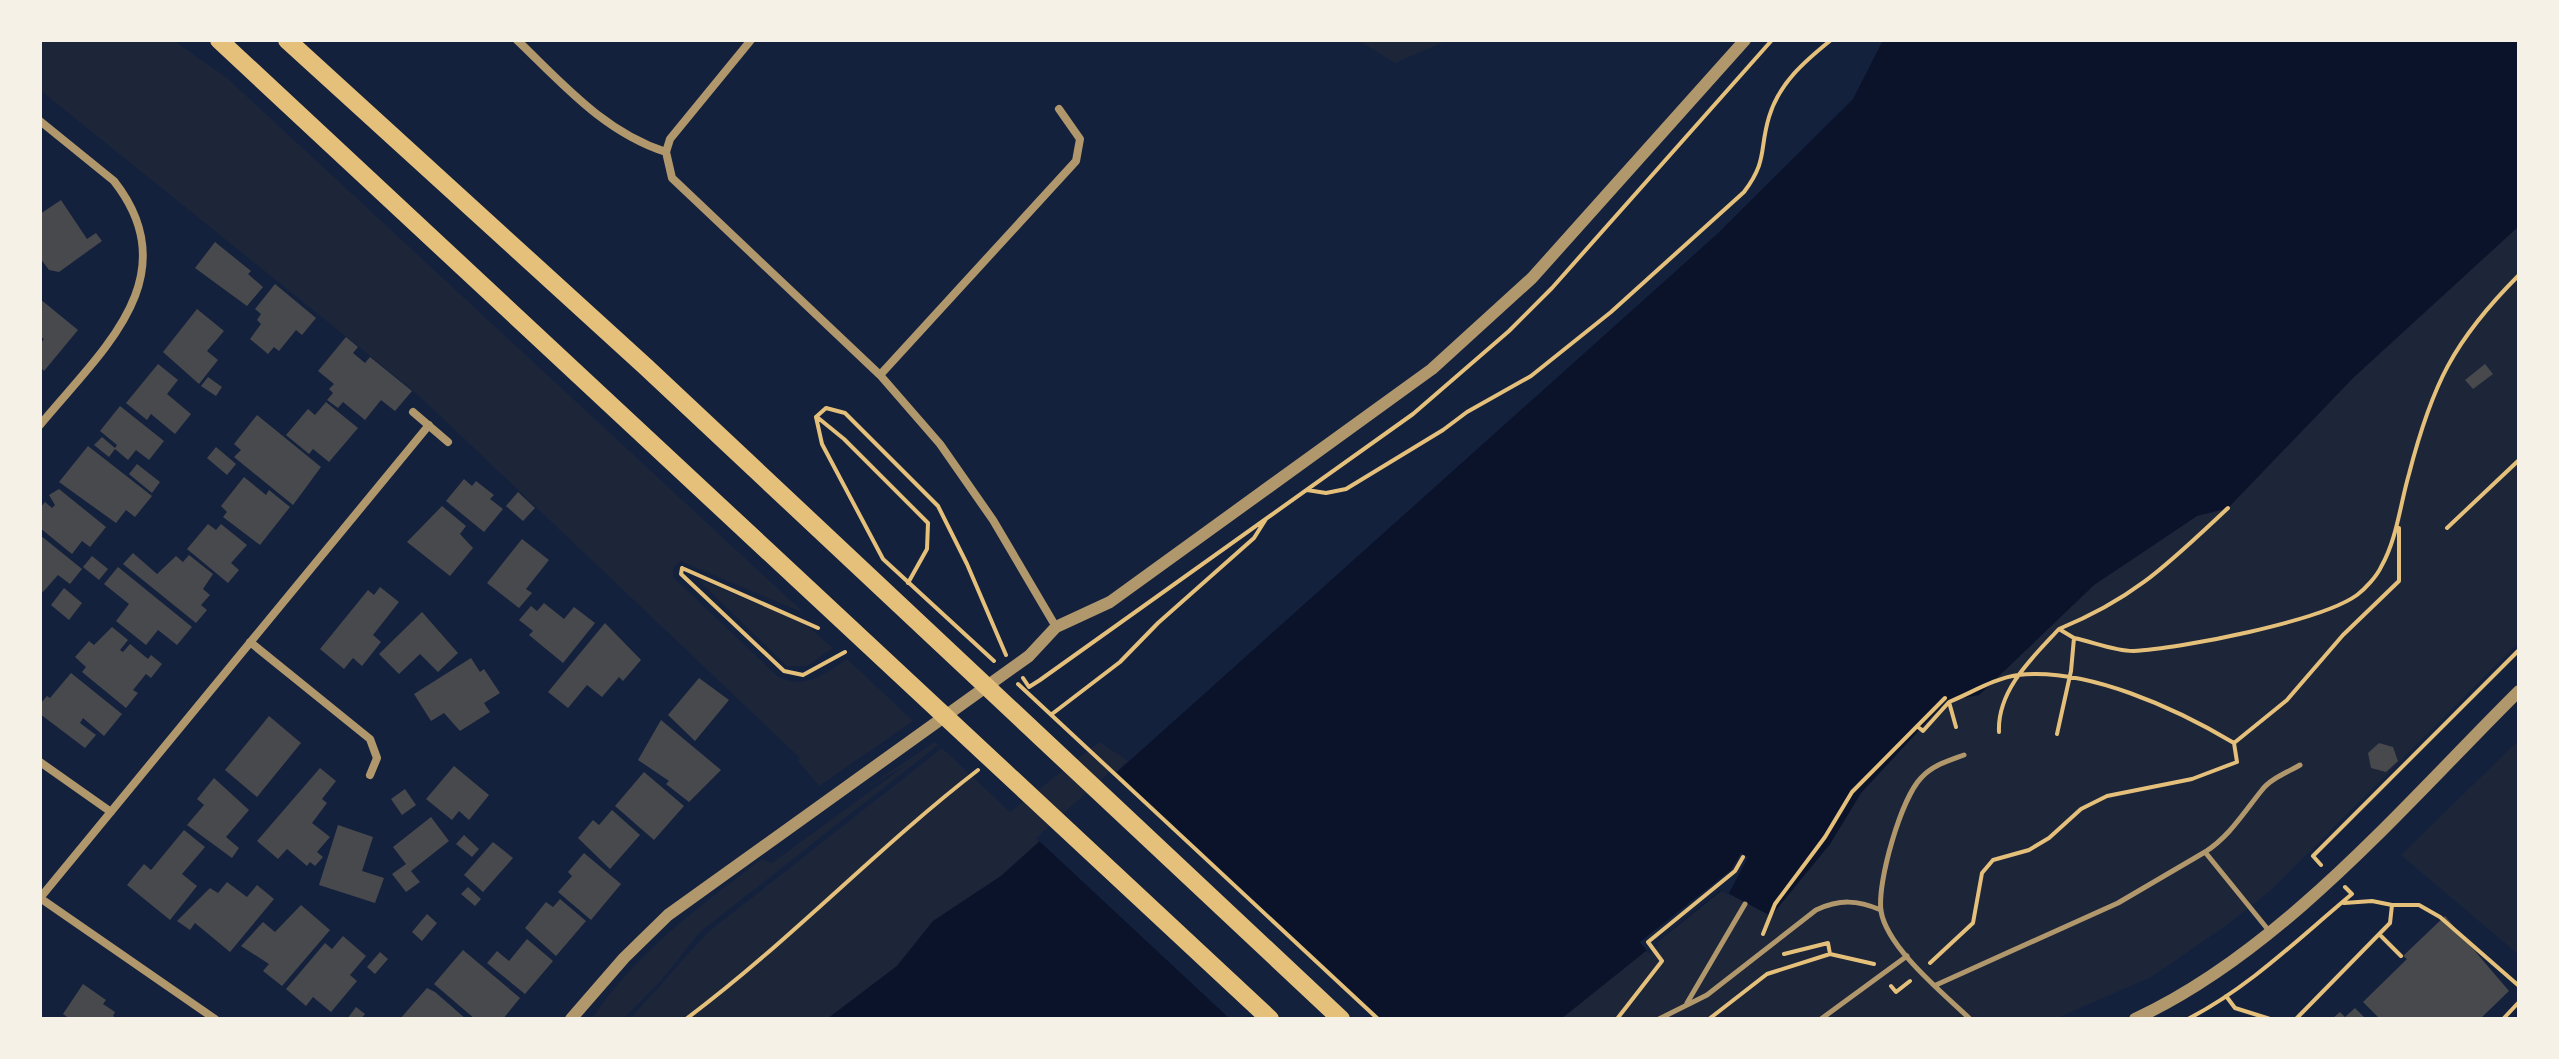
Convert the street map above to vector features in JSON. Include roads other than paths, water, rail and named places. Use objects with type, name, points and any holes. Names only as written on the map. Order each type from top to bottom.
[{"type":"highway","points":[[219,40],[1270,1019]]},
{"type":"highway","points":[[287,40],[554,282],[1341,1019]]},
{"type":"street","points":[[517,40],[603,121],[628,138],[666,152]]},
{"type":"street","points":[[751,40],[674,133],[666,152],[668,168],[677,186],[880,375],[940,444],[993,520],[1056,627]]},
{"type":"street","points":[[571,1019],[624,958],[668,915],[1029,656],[1056,627],[1110,602],[1432,369],[1532,278],[1745,40]]},
{"type":"street","points":[[880,375],[1076,161],[1080,139],[1059,109]]},
{"type":"street","points":[[40,121],[114,181],[137,223],[142,255],[141,283],[130,312],[40,425]]},
{"type":"street","points":[[413,412],[448,442]]},
{"type":"street","points":[[215,1019],[40,898],[429,425]]},
{"type":"street","points":[[250,642],[370,739],[377,758],[370,775]]},
{"type":"street","points":[[2135,1019],[2222,969],[2270,932],[2519,691]]},
{"type":"street","points":[[40,762],[111,812]]},
{"type":"lane","points":[[1964,755],[1939,764],[1921,778],[1907,798],[1893,838],[1881,910],[1908,956],[1970,1019]]},
{"type":"lane","points":[[1936,985],[2118,903],[2217,845],[2251,807],[2263,787],[2300,765]]},
{"type":"lane","points":[[2205,852],[2270,932]]},
{"type":"lane","points":[[1659,1019],[1707,995],[1816,910],[1833,902],[1849,900],[1881,910]]},
{"type":"lane","points":[[1686,1005],[1745,904]]},
{"type":"lane","points":[[1821,1019],[1908,956]]}]
